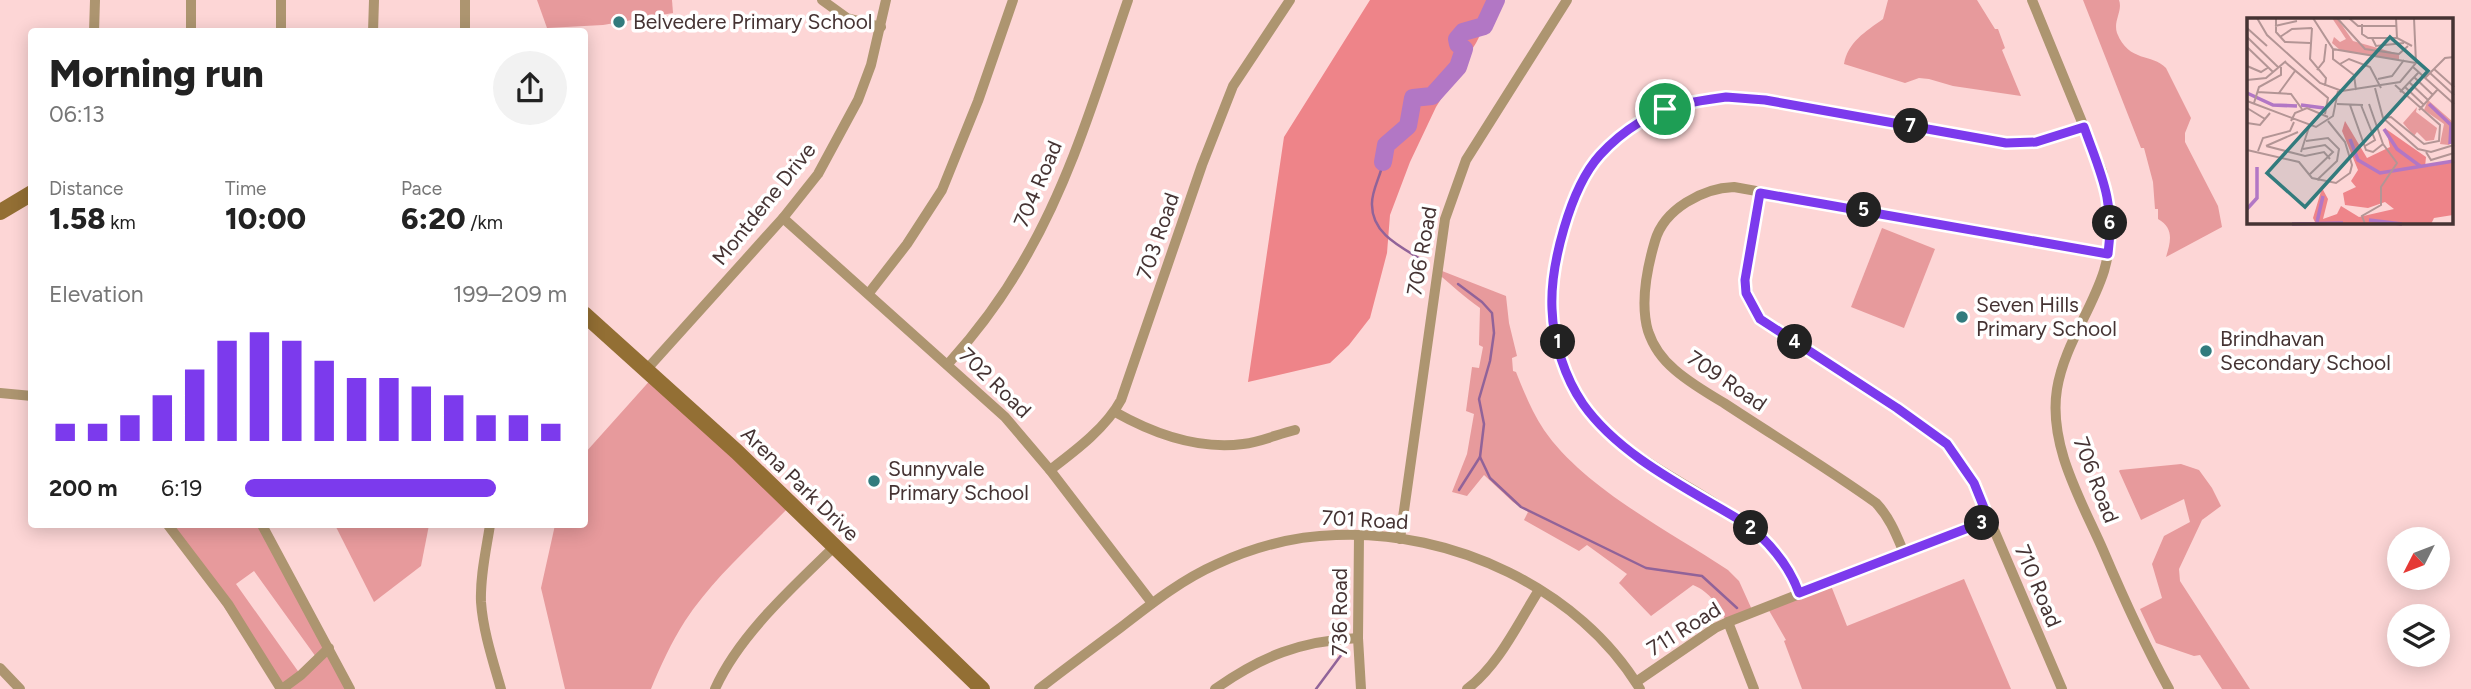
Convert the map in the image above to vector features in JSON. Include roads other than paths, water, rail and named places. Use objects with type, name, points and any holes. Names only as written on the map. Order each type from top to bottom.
[{"type":"street","points":[[94,28],[95,0]]},
{"type":"street","points":[[191,0],[191,28]]},
{"type":"street","points":[[281,0],[281,28]]},
{"type":"street","points":[[373,28],[374,0]]},
{"type":"street","points":[[465,0],[465,28]]},
{"type":"street","points":[[822,0],[847,18],[881,27]]},
{"type":"street","name":"Montdene Drive","points":[[647,369],[783,218],[818,174],[858,100],[881,27],[886,0]]},
{"type":"street","points":[[869,293],[907,244],[942,190],[978,101],[1013,0]]},
{"type":"street","name":"704 Road","points":[[948,364],[1004,294],[1045,221],[1097,90],[1128,0]]},
{"type":"street","name":"703 Road","points":[[1049,470],[1075,450],[1115,412],[1129,382],[1202,165],[1233,86],[1290,0]]},
{"type":"street","name":"706 Road","points":[[1400,539],[1445,219],[1466,160],[1567,0]]},
{"type":"street","name":"706 Road","points":[[2032,0],[2102,171],[2110,225],[2104,271],[2063,362],[2056,395],[2057,428],[2062,451],[2081,500],[2146,648],[2169,689]]},
{"type":"street","points":[[1799,593],[1788,570],[1763,538],[1748,525],[1684,487],[1617,441],[1599,424],[1574,390],[1562,359],[1552,307],[1562,237],[1569,209],[1583,181],[1599,156],[1640,122],[1665,109],[1726,97],[1765,100],[2006,143],[2036,142],[2084,127]]},
{"type":"street","name":"709 Road","points":[[1904,553],[1891,522],[1876,503],[1675,371],[1656,348],[1648,331],[1647,280],[1656,238],[1664,223],[1682,206],[1705,193],[1734,187],[2108,254]]},
{"type":"street","name":"710 Road","points":[[1760,193],[1745,280],[1746,293],[1760,319],[1897,408],[1947,444],[1974,483],[2062,689]]},
{"type":"street","points":[[0,212],[28,198]]},
{"type":"street","name":"702 Road","points":[[783,218],[1005,417],[1152,603]]},
{"type":"street","name":"Arena Park Drive","points":[[588,324],[647,369],[982,689]]},
{"type":"street","points":[[0,393],[28,396]]},
{"type":"street","points":[[1115,412],[1163,436],[1217,445],[1244,444],[1295,430]]},
{"type":"street","name":"711 Road","points":[[1638,685],[1714,628],[1989,520]]},
{"type":"street","points":[[170,528],[228,604],[281,689],[301,675],[329,648]]},
{"type":"street","points":[[264,528],[350,689]]},
{"type":"street","points":[[489,528],[482,571],[481,603],[501,689]]},
{"type":"street","name":"701 Road","points":[[1040,689],[1152,603],[1198,573],[1260,548],[1321,536],[1359,535],[1400,539],[1469,555],[1514,575],[1555,600],[1596,635],[1638,685]]},
{"type":"street","name":"736 Road","points":[[1359,535],[1358,638],[1361,689]]},
{"type":"street","points":[[715,689],[728,665],[756,628],[835,546]]},
{"type":"street","points":[[1466,689],[1481,677],[1493,661],[1539,590]]},
{"type":"street","points":[[1728,622],[1754,689]]},
{"type":"street","points":[[1215,689],[1258,661],[1281,652],[1322,642],[1358,638]]},
{"type":"street","points":[[0,668],[20,689]]},
{"type":"waterway","points":[[1383,162],[1386,145],[1408,126],[1413,98],[1432,96],[1458,67],[1464,49],[1457,39],[1463,32],[1484,26],[1496,0]]},
{"type":"waterway","points":[[1383,162],[1373,194],[1373,215],[1389,239],[1422,260]]},
{"type":"waterway","points":[[1458,284],[1492,313],[1494,333],[1490,361],[1479,399],[1484,424],[1480,457],[1459,490]]},
{"type":"waterway","points":[[1480,457],[1490,478],[1521,507],[1646,568],[1702,576],[1737,608]]},
{"type":"waterway","points":[[1316,689],[1342,654]]},
{"type":"place","name":"Belvedere Primary School","points":[[619,22]]},
{"type":"place","name":"Seven Hills Primary School","points":[[1962,317]]},
{"type":"place","name":"Brindhavan Secondary School","points":[[2206,351]]},
{"type":"place","name":"Sunnyvale Primary School","points":[[874,481]]}]
